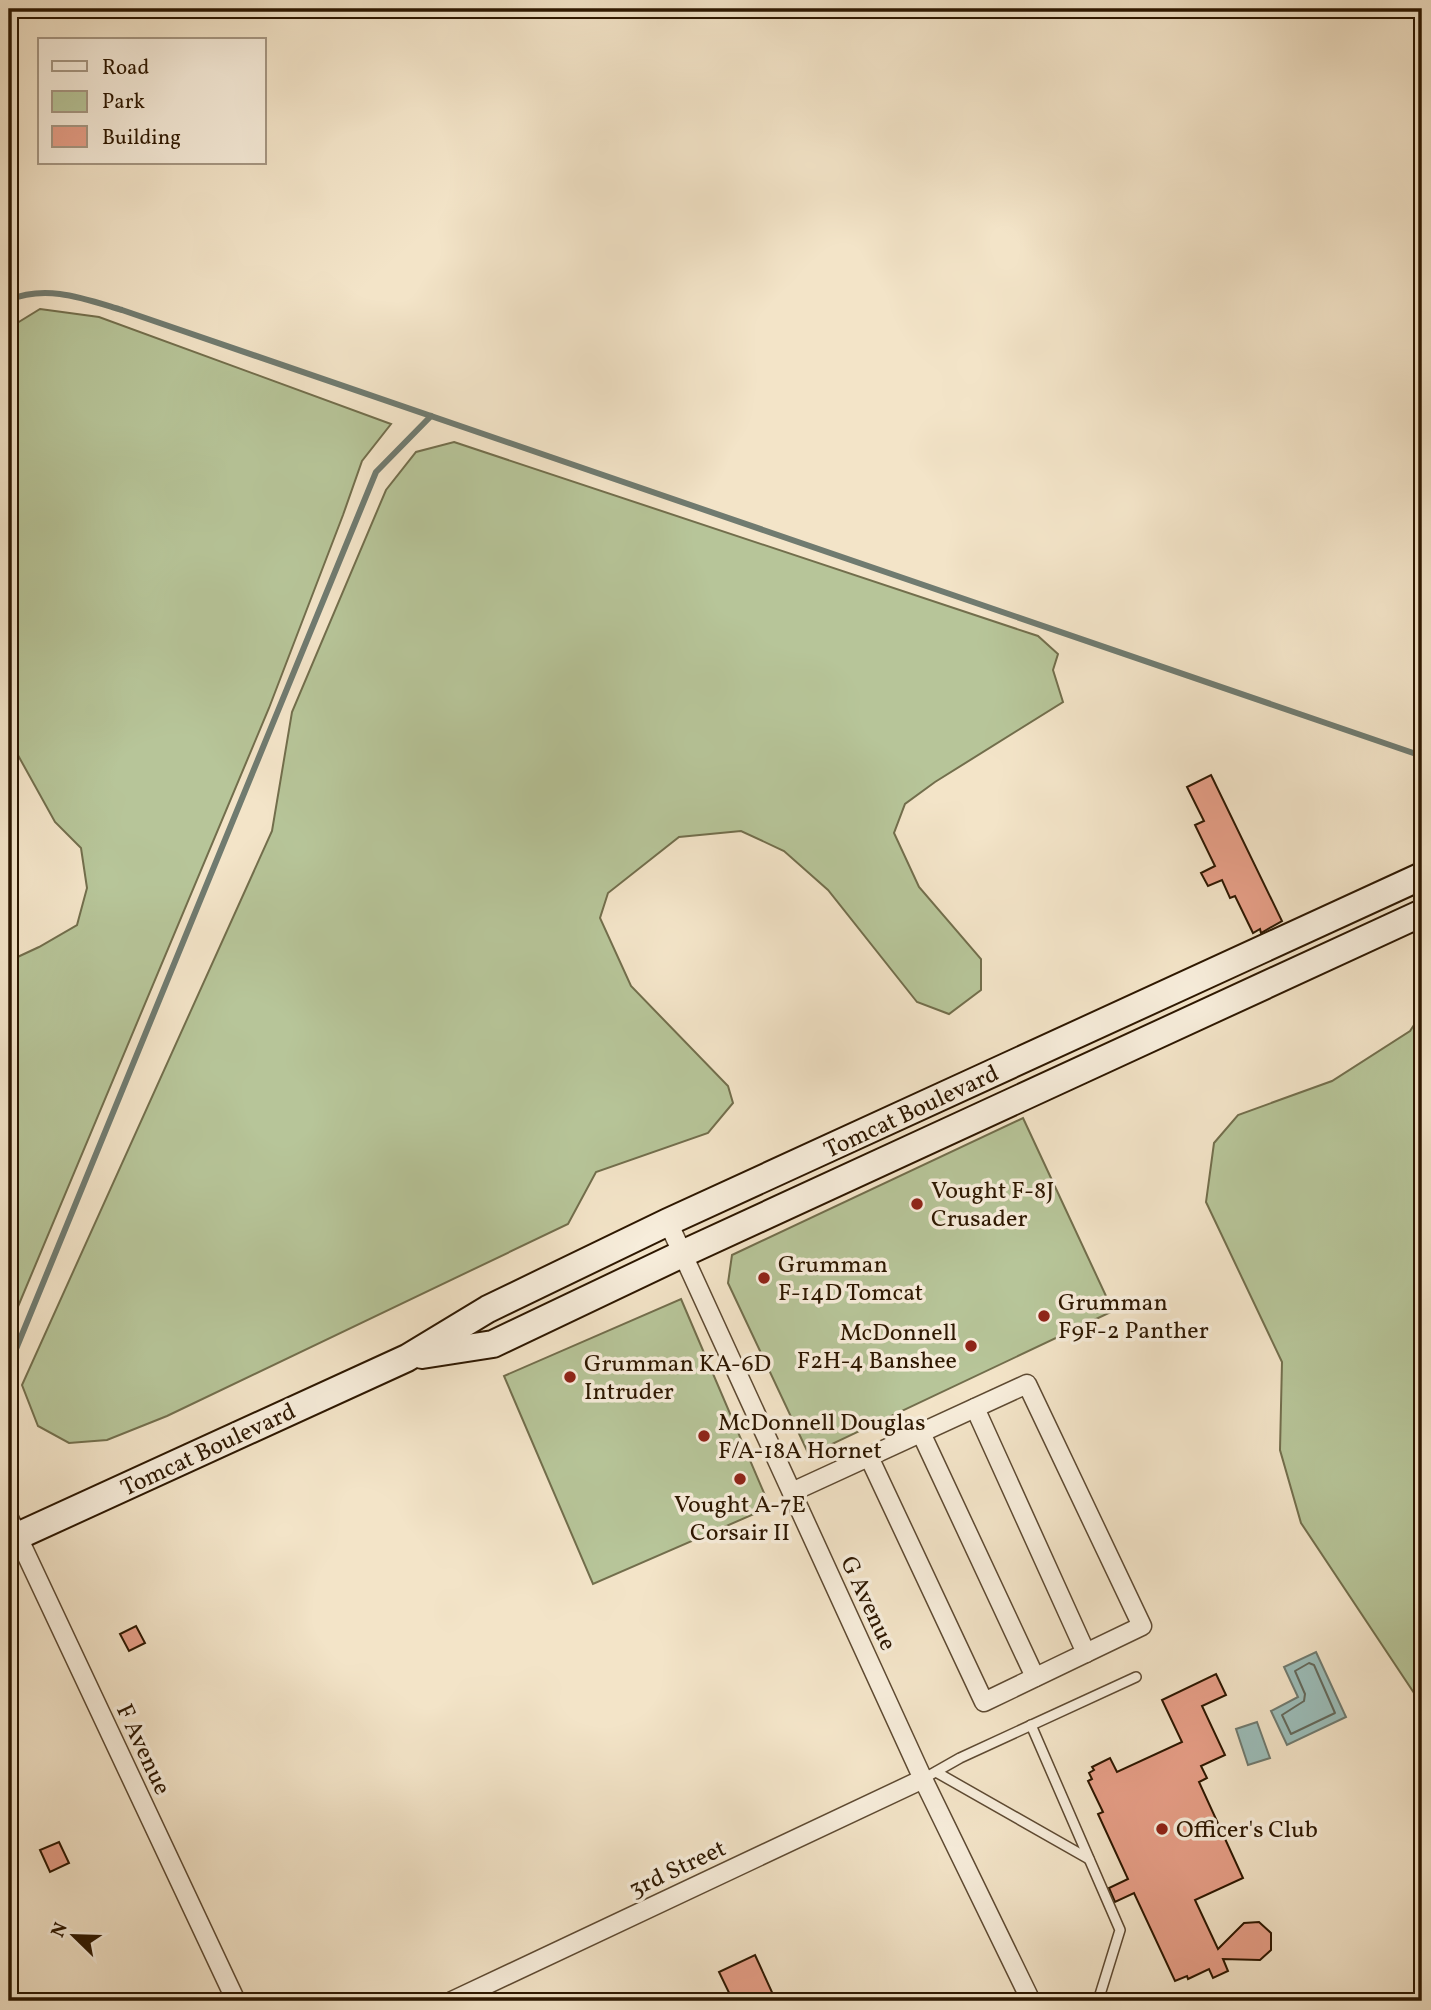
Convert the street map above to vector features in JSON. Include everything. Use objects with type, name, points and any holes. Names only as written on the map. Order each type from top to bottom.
[{"type":"main road","name":"Tomcat Boulevard","points":[[11,1531],[407,1358],[488,1309],[668,1222],[1422,876]]},
{"type":"main road","name":"Tomcat Boulevard","points":[[407,1358],[493,1344],[682,1254],[1422,913]]},
{"type":"street","name":"G Avenue","points":[[668,1222],[792,1492],[930,1775],[1031,2001]]},
{"type":"street","points":[[792,1492],[1027,1384],[1142,1626],[984,1702],[869,1457]]},
{"type":"street","points":[[975,1408],[1086,1653]]},
{"type":"street","points":[[921,1433],[1035,1677]]},
{"type":"street","name":"F Avenue","points":[[11,1531],[236,2001]]},
{"type":"street","name":"3rd Street","points":[[452,2001],[930,1775]]},
{"type":"lane","points":[[930,1775],[960,1758],[1136,1677]]},
{"type":"lane","points":[[1031,1725],[1120,1930],[1098,2001]]},
{"type":"lane","points":[[930,1775],[1089,1859]]},
{"type":"green space","points":[[40,309],[99,317],[391,424],[362,461],[269,708],[9,1328],[9,961],[77,925],[87,888],[81,848],[55,822],[9,739],[9,328]]},
{"type":"green space","points":[[454,442],[1038,636],[1058,654],[1053,670],[1063,702],[935,782],[905,804],[894,833],[919,887],[981,959],[981,990],[949,1014],[917,1002],[828,890],[784,851],[741,831],[679,837],[608,893],[600,918],[631,986],[728,1086],[733,1103],[708,1133],[596,1172],[568,1224],[167,1416],[107,1440],[69,1443],[38,1426],[22,1385],[272,831],[292,712],[386,490],[416,452]]},
{"type":"green space","points":[[1422,1013],[1422,1705],[1301,1523],[1280,1450],[1282,1362],[1206,1202],[1214,1143],[1238,1115],[1332,1081],[1410,1031]]},
{"type":"green space","points":[[1023,1118],[1113,1311],[809,1455],[728,1283],[732,1255]]},
{"type":"green space","points":[[681,1299],[770,1507],[593,1584],[504,1376]]},
{"type":"water","points":[[1316,1652],[1346,1717],[1287,1745],[1271,1711],[1298,1697],[1284,1667]]},
{"type":"water","points":[[1257,1722],[1270,1758],[1248,1765],[1236,1729]]},
{"type":"building","points":[[1211,775],[1282,921],[1261,933],[1260,929],[1253,933],[1235,896],[1230,898],[1222,880],[1208,886],[1201,873],[1215,866],[1195,825],[1204,821],[1187,787]]},
{"type":"building","points":[[136,1626],[145,1643],[129,1651],[120,1634]]},
{"type":"building","name":"Officer's Club","points":[[1216,1674],[1226,1695],[1202,1706],[1225,1755],[1201,1766],[1207,1778],[1199,1782],[1243,1878],[1195,1900],[1218,1949],[1244,1923],[1259,1922],[1271,1933],[1271,1950],[1260,1960],[1223,1959],[1228,1971],[1213,1978],[1209,1969],[1188,1979],[1187,1976],[1175,1981],[1134,1893],[1115,1902],[1109,1888],[1128,1879],[1098,1814],[1103,1812],[1088,1781],[1092,1779],[1089,1773],[1094,1770],[1092,1767],[1110,1758],[1117,1772],[1182,1742],[1162,1700]]},
{"type":"building","points":[[59,1842],[69,1863],[50,1872],[40,1850]]},
{"type":"building","points":[[755,1955],[776,2001],[733,2001],[719,1972]]},
{"type":"waterway","points":[[9,300],[23,295],[52,293],[122,310],[1422,756]]},
{"type":"waterway","points":[[9,1366],[376,472],[431,416]]},
{"type":"place","name":"Vought F-8J Crusader","points":[[917,1204]]},
{"type":"place","name":"Grumman F-14D Tomcat","points":[[764,1278]]},
{"type":"place","name":"Grumman F9F-2 Panther","points":[[1044,1316]]},
{"type":"place","name":"McDonnell F2H-4 Banshee","points":[[971,1346]]},
{"type":"place","name":"Grumman KA-6D Intruder","points":[[570,1377]]},
{"type":"place","name":"McDonnell Douglas F/A-18A Hornet","points":[[704,1436]]},
{"type":"place","name":"Vought A-7E Corsair II","points":[[740,1479]]},
{"type":"place","name":"Officer's Club","points":[[1162,1829]]}]
